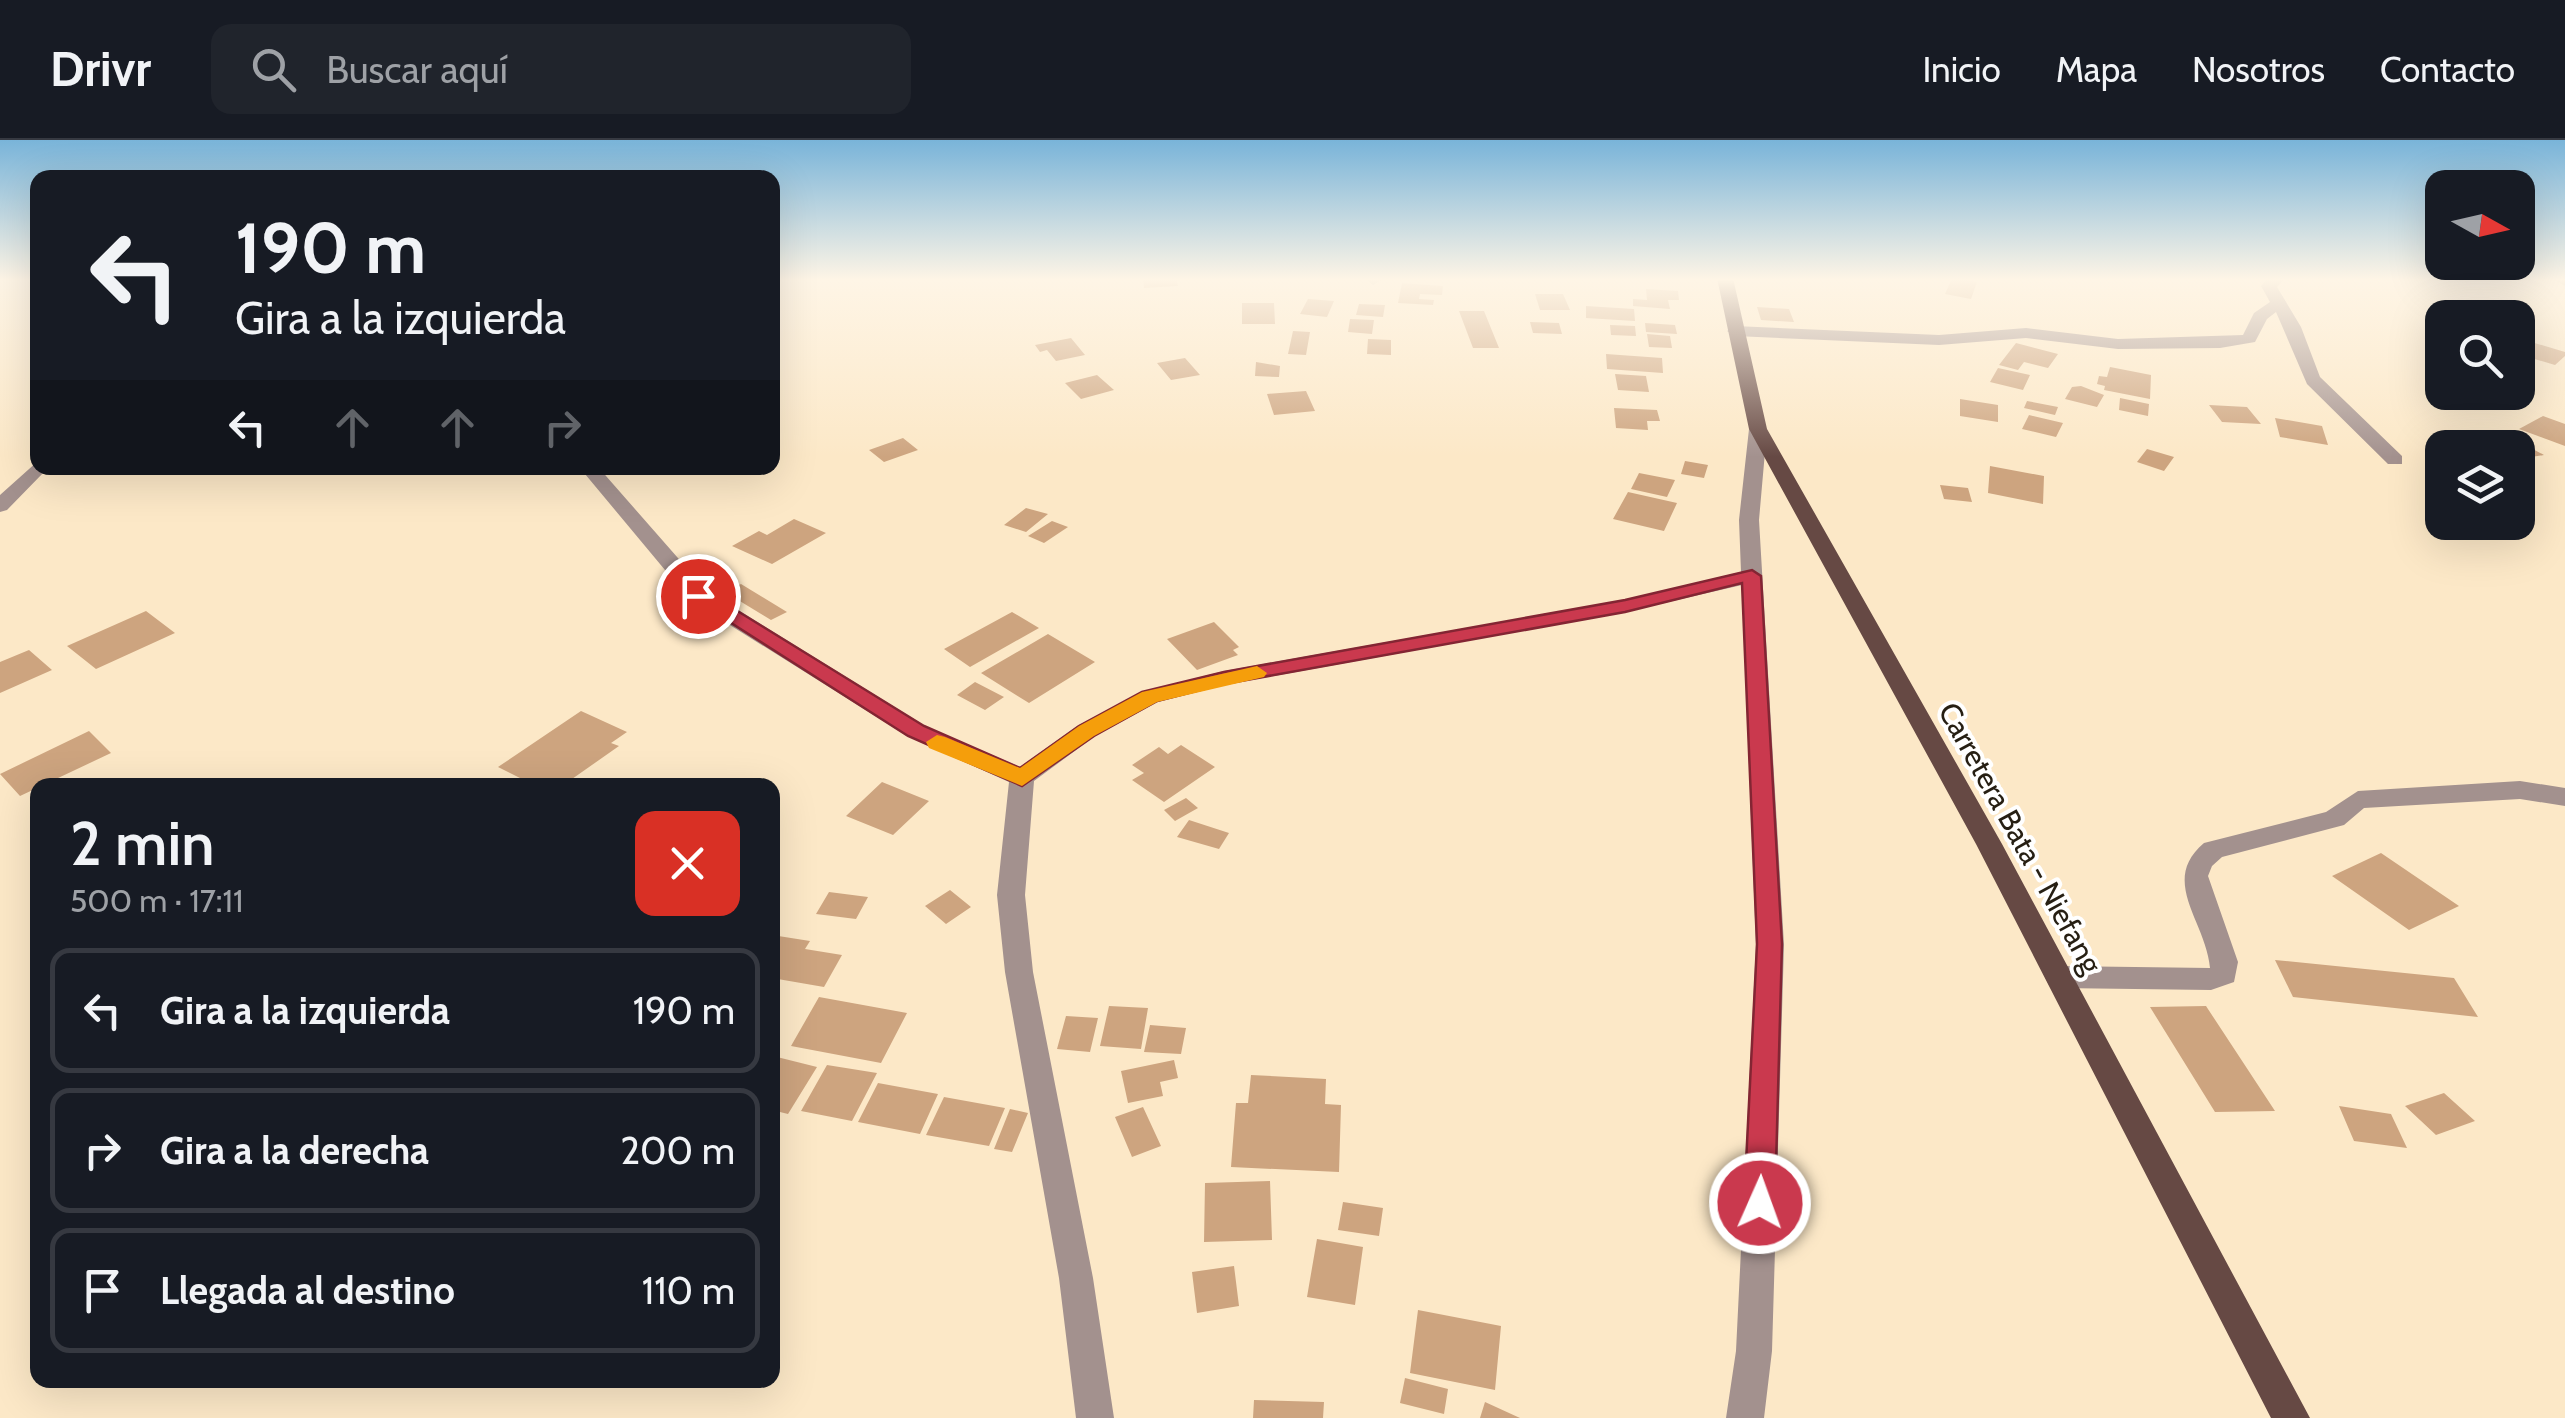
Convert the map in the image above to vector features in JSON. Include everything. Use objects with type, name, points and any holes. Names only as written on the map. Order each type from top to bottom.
[{"type":"main road","name":"Carretera Bata - Niefang","points":[[1736,338],[1758,430],[2060,978],[2292,1418]]},
{"type":"street","points":[[1879,338],[1968,338]]},
{"type":"street","points":[[2065,338],[2118,344],[2220,343],[2251,338]]},
{"type":"street","points":[[2295,338],[2314,380],[2395,460]]},
{"type":"street","points":[[1745,1418],[1754,1351],[1770,944],[1749,520],[1758,430]]},
{"type":"street","points":[[0,506],[30,475]]},
{"type":"street","points":[[595,475],[698,596],[916,731],[1022,778]]},
{"type":"street","points":[[1095,1418],[1076,1278],[1019,972],[1011,895],[1022,778],[1086,731],[1150,697],[1224,678],[1625,606],[1752,576]]},
{"type":"street","points":[[2060,978],[2211,979],[2224,974],[2224,962],[2195,876],[2200,861],[2213,850],[2335,819],[2358,800],[2520,790],[2565,797]]},
{"type":"building","points":[[1071,338],[1085,355],[1056,361],[1047,350],[1040,352],[1035,345]]},
{"type":"building","points":[[1292,338],[1309,338],[1306,355],[1288,354]]},
{"type":"building","points":[[1469,338],[1495,338],[1499,348],[1473,348]]},
{"type":"building","points":[[1648,338],[1670,338],[1672,348],[1649,347]]},
{"type":"building","points":[[1368,339],[1391,340],[1391,355],[1367,354]]},
{"type":"building","points":[[2016,343],[2058,354],[2048,368],[2024,362],[2018,370],[1999,365]]},
{"type":"building","points":[[2535,343],[2565,352],[2555,365],[2535,359]]},
{"type":"building","points":[[1606,354],[1662,358],[1663,373],[1607,369]]},
{"type":"building","points":[[1185,358],[1200,375],[1171,380],[1157,363]]},
{"type":"building","points":[[1256,362],[1280,366],[1279,377],[1255,376]]},
{"type":"building","points":[[2110,367],[2151,375],[2150,399],[2104,390],[2105,386],[2097,384],[2099,376],[2107,377]]},
{"type":"building","points":[[1998,368],[2030,375],[2023,390],[1990,382]]},
{"type":"building","points":[[1615,374],[1646,376],[1649,392],[1618,390]]},
{"type":"building","points":[[1097,375],[1114,390],[1081,399],[1065,383]]},
{"type":"building","points":[[2081,386],[2104,395],[2097,407],[2065,399],[2072,387]]},
{"type":"building","points":[[1306,391],[1315,411],[1274,415],[1267,394]]},
{"type":"building","points":[[2120,398],[2149,404],[2148,416],[2119,410]]},
{"type":"building","points":[[1960,399],[1998,405],[1998,422],[1960,416]]},
{"type":"building","points":[[2027,401],[2058,407],[2055,415],[2024,408]]},
{"type":"building","points":[[2209,405],[2247,407],[2261,424],[2222,422]]},
{"type":"building","points":[[1614,408],[1657,410],[1660,421],[1647,421],[1648,430],[1616,428]]},
{"type":"building","points":[[2029,415],[2063,423],[2056,437],[2022,429]]},
{"type":"building","points":[[2543,416],[2565,424],[2565,446],[2535,435],[2535,430],[2519,429]]},
{"type":"building","points":[[2275,418],[2322,426],[2328,445],[2280,437]]},
{"type":"building","points":[[903,438],[918,450],[884,462],[869,450]]},
{"type":"building","points":[[2147,449],[2174,457],[2164,471],[2137,462]]},
{"type":"building","points":[[1685,461],[1708,465],[1704,478],[1681,474]]},
{"type":"building","points":[[1990,466],[2044,476],[2043,504],[1988,493]]},
{"type":"building","points":[[1639,473],[1675,480],[1667,497],[1631,489]]},
{"type":"building","points":[[1940,485],[1968,488],[1972,502],[1944,499]]},
{"type":"building","points":[[1628,492],[1677,503],[1664,531],[1613,519]]},
{"type":"building","points":[[1026,508],[1048,514],[1026,532],[1004,525]]},
{"type":"building","points":[[794,519],[826,533],[772,564],[732,546],[759,531],[767,535]]},
{"type":"building","points":[[1052,521],[1068,527],[1044,543],[1028,536]]},
{"type":"building","points":[[741,584],[787,612],[771,620],[725,592]]},
{"type":"building","points":[[146,611],[175,633],[96,669],[67,646]]},
{"type":"building","points":[[1012,612],[1039,628],[970,667],[944,649]]},
{"type":"building","points":[[1214,622],[1239,647],[1233,650],[1238,655],[1197,670],[1167,639]]},
{"type":"building","points":[[1048,634],[1095,662],[1029,703],[981,673]]},
{"type":"building","points":[[29,650],[52,670],[0,693],[0,662]]},
{"type":"building","points":[[975,682],[1004,697],[985,710],[957,695]]},
{"type":"building","points":[[581,711],[627,732],[611,743],[619,746],[573,778],[520,778],[498,767]]},
{"type":"building","points":[[89,731],[111,753],[58,778],[30,778],[30,791],[20,796],[0,774]]},
{"type":"building","points":[[1181,745],[1215,767],[1164,802],[1132,780],[1144,773],[1132,765],[1159,747],[1168,754]]},
{"type":"building","points":[[882,782],[929,801],[893,835],[846,816]]},
{"type":"building","points":[[1186,798],[1198,808],[1175,821],[1164,810]]},
{"type":"building","points":[[1189,820],[1229,833],[1219,849],[1177,837]]},
{"type":"building","points":[[2381,853],[2459,906],[2409,930],[2332,876]]},
{"type":"building","points":[[950,890],[971,907],[946,924],[925,906]]},
{"type":"building","points":[[829,892],[868,897],[856,919],[816,914]]},
{"type":"building","points":[[780,936],[810,941],[805,949],[842,955],[824,987],[780,979]]},
{"type":"building","points":[[2275,960],[2454,978],[2478,1017],[2293,997]]},
{"type":"building","points":[[819,997],[907,1013],[881,1063],[791,1046]]},
{"type":"building","points":[[1109,1006],[1148,1008],[1141,1049],[1100,1046]]},
{"type":"building","points":[[2206,1006],[2275,1111],[2215,1112],[2150,1007]]},
{"type":"building","points":[[1066,1016],[1098,1018],[1090,1052],[1057,1049]]},
{"type":"building","points":[[1150,1025],[1186,1028],[1181,1054],[1144,1052]]},
{"type":"building","points":[[780,1058],[817,1067],[788,1114],[780,1112]]},
{"type":"building","points":[[1174,1060],[1178,1078],[1160,1082],[1163,1096],[1128,1103],[1121,1071]]},
{"type":"building","points":[[827,1065],[877,1073],[852,1121],[801,1111]]},
{"type":"building","points":[[1251,1075],[1326,1079],[1325,1104],[1341,1105],[1339,1172],[1231,1167],[1236,1103],[1248,1103]]},
{"type":"building","points":[[878,1083],[938,1094],[920,1134],[858,1122]]},
{"type":"building","points":[[2444,1093],[2475,1121],[2436,1135],[2405,1106]]},
{"type":"building","points":[[944,1097],[1005,1108],[989,1146],[926,1135]]},
{"type":"building","points":[[2339,1106],[2391,1114],[2407,1148],[2354,1141]]},
{"type":"building","points":[[1143,1107],[1161,1146],[1132,1157],[1115,1117]]},
{"type":"building","points":[[1010,1109],[1028,1113],[1012,1152],[994,1149]]},
{"type":"building","points":[[1270,1181],[1272,1240],[1204,1242],[1205,1183]]},
{"type":"building","points":[[1343,1202],[1383,1208],[1379,1236],[1338,1230]]},
{"type":"building","points":[[1317,1239],[1363,1247],[1355,1305],[1307,1297]]},
{"type":"building","points":[[1234,1266],[1239,1306],[1197,1313],[1192,1272]]},
{"type":"building","points":[[1418,1310],[1501,1326],[1495,1390],[1410,1373]]},
{"type":"building","points":[[1405,1378],[1448,1389],[1444,1414],[1400,1403]]},
{"type":"building","points":[[1254,1400],[1324,1402],[1323,1418],[1253,1418]]},
{"type":"building","points":[[1485,1402],[1520,1418],[1480,1418]]},
{"type":"slow traffic","points":[[937,742],[1022,778],[1086,731],[1150,697],[1257,673]]},
{"type":"route","points":[[698,596],[916,731],[949,749],[1022,778],[1086,731],[1150,697],[1224,678],[1625,606],[1752,576],[1770,944],[1760,1203]]}]
